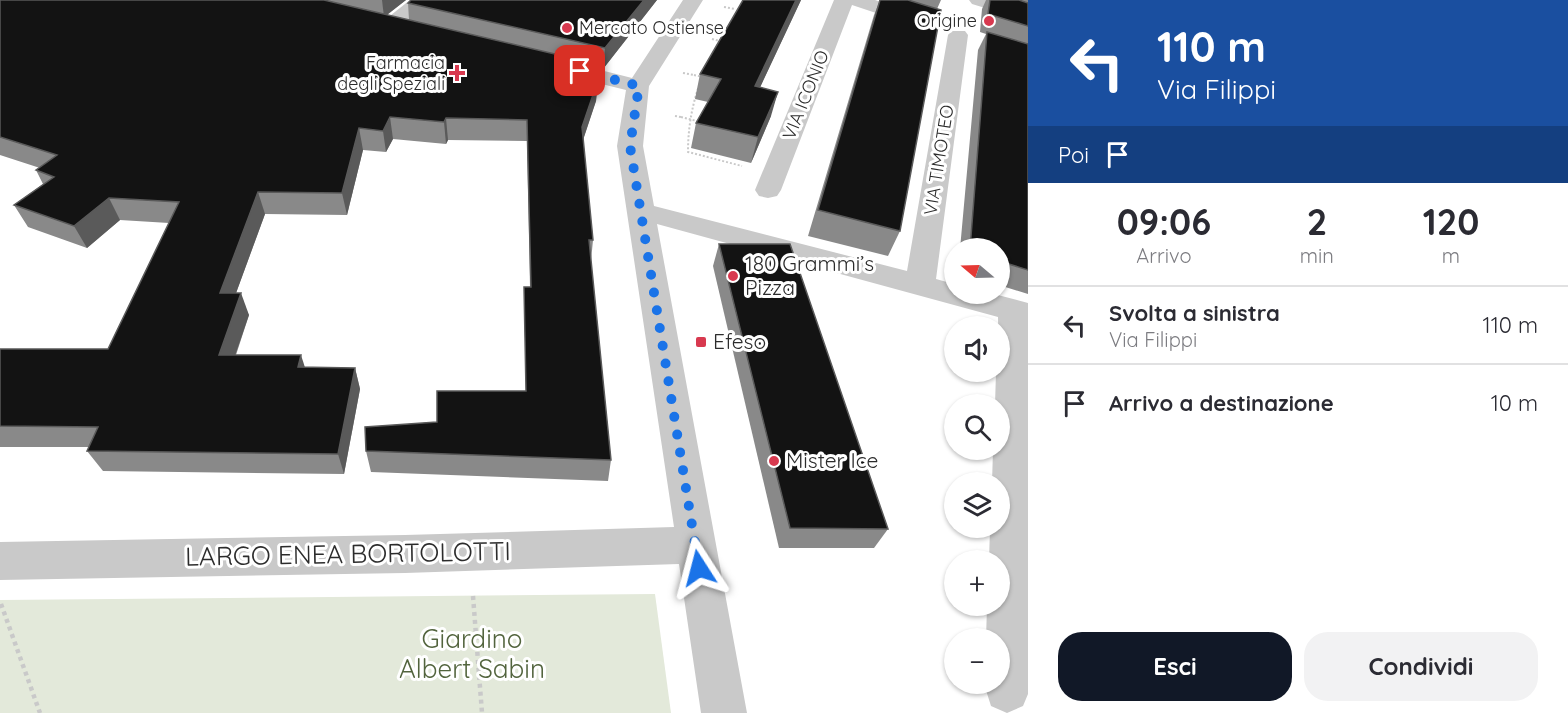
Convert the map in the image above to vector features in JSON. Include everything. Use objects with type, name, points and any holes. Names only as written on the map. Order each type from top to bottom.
[{"type":"street","points":[[388,27],[422,0]]},
{"type":"street","points":[[693,0],[639,86],[630,146],[724,713]]},
{"type":"street","name":"VIA ICONIO","points":[[771,182],[844,0]]},
{"type":"street","name":"VIA TIMOTEO","points":[[855,0],[968,38],[920,286]]},
{"type":"street","points":[[979,0],[1028,15]]},
{"type":"street","points":[[366,21],[414,33]]},
{"type":"street","points":[[524,58],[639,86]]},
{"type":"street","points":[[640,211],[1021,312],[1009,628]]},
{"type":"street","name":"LARGO ENEA BORTOLOTTI","points":[[0,561],[393,554],[696,545]]},
{"type":"path","points":[[724,7],[745,11]]},
{"type":"path","points":[[738,9],[704,64],[692,93],[688,152],[771,182]]},
{"type":"path","points":[[711,39],[727,43]]},
{"type":"path","points":[[684,73],[707,78]]},
{"type":"path","points":[[675,116],[705,123]]},
{"type":"path","points":[[473,596],[482,713]]},
{"type":"path","points":[[0,602],[40,713]]},
{"type":"green space","name":"Giardino Albert Sabin","points":[[655,594],[671,713],[0,713],[0,600]]},
{"type":"building","points":[[0,0],[324,0],[593,63],[582,77],[598,80],[582,127],[593,240],[589,240],[611,460],[366,451],[365,427],[437,422],[437,391],[526,391],[524,287],[531,287],[527,120],[446,118],[444,122],[390,117],[383,131],[359,128],[342,193],[258,192],[220,293],[241,293],[219,355],[301,355],[298,367],[355,368],[338,454],[87,451],[98,427],[0,426],[0,349],[108,349],[179,202],[109,198],[74,226],[14,205],[54,177],[36,170],[57,155],[0,137]]},
{"type":"building","name":"Mercato Ostiense","points":[[411,0],[644,0],[605,48],[408,3]]},
{"type":"building","points":[[743,0],[796,0],[755,86],[778,92],[758,137],[696,123],[721,79],[700,74]]},
{"type":"building","points":[[880,0],[908,0],[941,10],[900,231],[818,210]]},
{"type":"building","points":[[990,0],[1019,0],[1028,3],[1028,26],[988,14]]},
{"type":"building","points":[[987,32],[1028,44],[1028,270],[1010,264],[1010,238],[971,238]]},
{"type":"building","points":[[719,244],[790,244],[888,529],[790,528]]},
{"type":"place","name":"Origine","points":[[989,21]]},
{"type":"place","name":"Mercato Ostiense","points":[[567,28]]},
{"type":"place","name":"Farmacia degli Speziali","points":[[457,73]]},
{"type":"place","name":"180 Grammi’s Pizza","points":[[733,276]]},
{"type":"place","name":"Efeso","points":[[701,342]]},
{"type":"place","name":"Mister Ice","points":[[774,461]]},
{"type":"route","points":[[580,71],[639,86],[631,127],[630,146],[699,568]]}]
